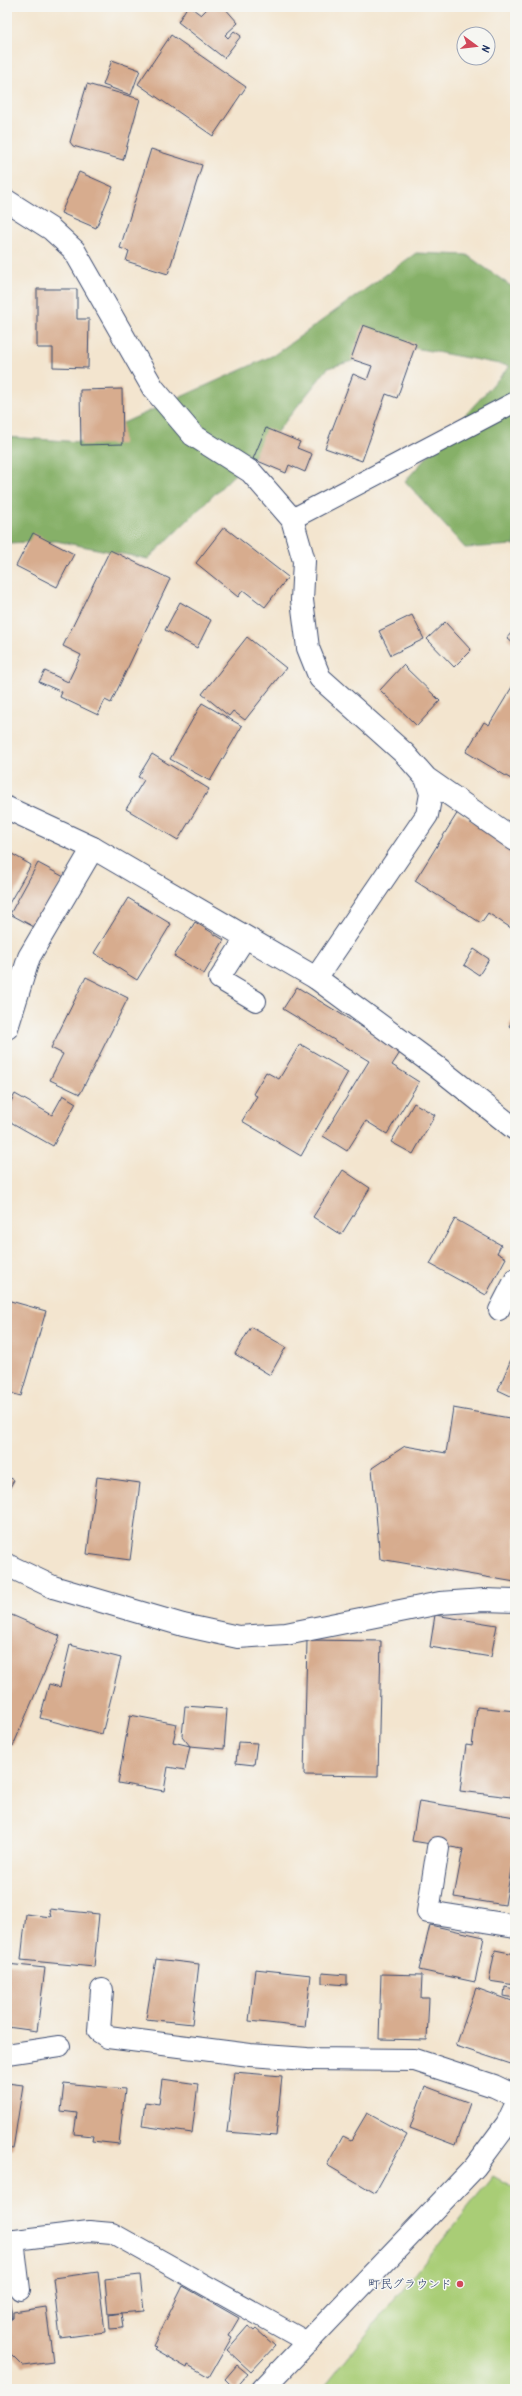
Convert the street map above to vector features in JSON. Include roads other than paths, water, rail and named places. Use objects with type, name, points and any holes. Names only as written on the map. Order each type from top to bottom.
[{"type":"street","points":[[7,201],[51,229],[74,250],[153,388],[193,435],[251,472],[292,519],[304,561],[302,600],[308,648],[320,678],[405,754],[426,778],[515,840]]},
{"type":"street","points":[[316,978],[427,814],[431,794],[426,778]]},
{"type":"street","points":[[7,808],[92,848],[316,978],[437,1067],[515,1129]]},
{"type":"street","points":[[7,1028],[29,957],[92,848]]},
{"type":"street","points":[[7,1565],[53,1587],[183,1625],[238,1637],[286,1634],[440,1603],[484,1600],[515,1602]]},
{"type":"street","points":[[438,1848],[428,1912],[515,1926]]},
{"type":"street","points":[[102,1990],[99,2031],[108,2037],[250,2055],[307,2059],[415,2060],[494,2086],[515,2096]]},
{"type":"street","points":[[264,2389],[475,2167],[507,2124],[515,2107]]},
{"type":"lane","points":[[292,519],[515,402]]},
{"type":"lane","points":[[246,937],[220,980],[256,1001]]},
{"type":"lane","points":[[499,1310],[515,1279]]},
{"type":"lane","points":[[7,2054],[60,2046]]},
{"type":"lane","points":[[20,2290],[10,2240],[89,2231],[112,2233],[309,2343]]},
{"type":"place","name":"町民グラウンド","points":[[460,2284]]}]
